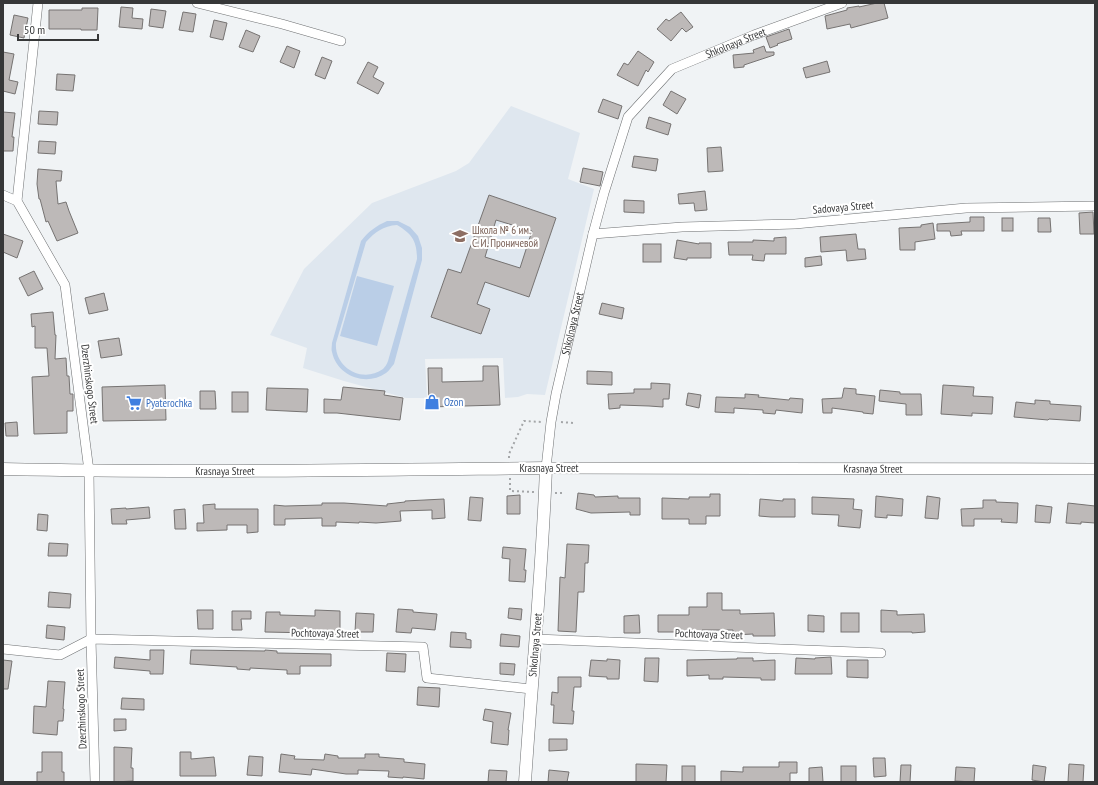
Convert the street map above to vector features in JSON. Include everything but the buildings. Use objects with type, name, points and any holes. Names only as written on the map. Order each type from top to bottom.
[{"type":"main road","name":"Krasnaya Street","points":[[3,469],[89,471],[546,468]]},
{"type":"main road","name":"Shkolnaya Street","points":[[525,782],[536,639],[546,468]]},
{"type":"street","points":[[3,195],[17,202],[38,3]]},
{"type":"street","points":[[197,3],[282,24],[341,41]]},
{"type":"street","name":"Shkolnaya Street","points":[[546,468],[551,422],[556,394],[593,234],[628,117],[672,70],[754,35],[842,3]]},
{"type":"street","name":"Dzerzhinskogo Street","points":[[17,202],[65,285],[89,471],[95,782]]},
{"type":"street","name":"Sadovaya Street","points":[[593,234],[682,227],[795,224],[966,208],[1095,206]]},
{"type":"street","name":"Krasnaya Street","points":[[546,468],[1095,469]]},
{"type":"street","points":[[3,649],[60,655],[92,639]]},
{"type":"street","name":"Pochtovaya Street","points":[[92,639],[423,647],[427,678],[531,689]]},
{"type":"street","name":"Pochtovaya Street","points":[[536,639],[881,653]]},
{"type":"shaded area","name":"Школа № 6 им. С. И. Проничевой","points":[[511,106],[580,133],[568,179],[594,189],[545,395],[527,394],[518,397],[505,398],[503,358],[425,359],[427,398],[406,398],[303,368],[307,348],[270,335],[304,269],[372,203],[456,171],[469,163]]},
{"type":"shaded area","points":[[387,221],[398,221],[410,227],[418,236],[422,248],[422,260],[394,364],[387,372],[378,377],[361,379],[346,373],[340,367],[332,352],[332,343],[361,241],[376,227]],"holes":[[[397,225],[413,239],[416,247],[417,259],[386,365],[383,369],[375,373],[367,375],[358,374],[344,366],[337,352],[336,343],[366,242],[376,232],[383,228]]]},
{"type":"shaded area","points":[[357,276],[394,286],[377,346],[340,336]]},
{"type":"place","name":"Школа № 6 им. С. И. Проничевой","points":[[460,236]]},
{"type":"place","name":"Ozon","points":[[432,402]]},
{"type":"place","name":"Pyaterochka","points":[[134,403]]}]
